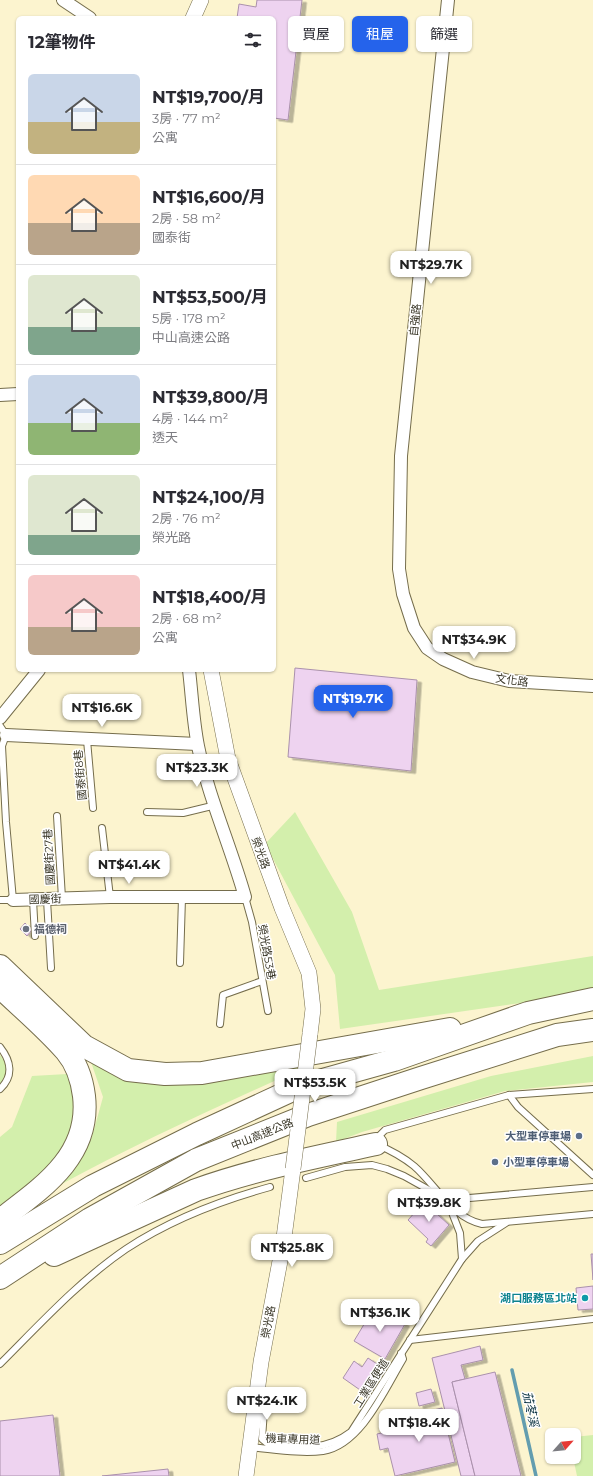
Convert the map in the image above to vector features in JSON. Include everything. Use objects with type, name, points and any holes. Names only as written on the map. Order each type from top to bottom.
[{"type":"highway","points":[[0,966],[84,1046],[128,1070],[165,1074],[202,1073],[460,1028],[593,999]]},
{"type":"highway","points":[[0,987],[67,1052],[81,1078],[86,1110],[79,1138],[68,1159],[44,1187],[0,1220]]},
{"type":"highway","points":[[0,1244],[94,1186],[197,1134],[301,1086],[394,1060],[528,1013]]},
{"type":"highway","name":"中山高速公路","points":[[0,1279],[90,1219],[196,1160],[308,1115],[414,1080],[557,1035],[593,1030]]},
{"type":"highway","points":[[0,1279],[196,1190],[262,1169],[376,1144]]},
{"type":"street","points":[[63,0],[87,16]]},
{"type":"street","points":[[195,16],[201,0]]},
{"type":"street","name":"自強路","points":[[399,569],[401,456],[448,0]]},
{"type":"street","points":[[0,395],[16,394]]},
{"type":"street","name":"文化路","points":[[399,569],[403,594],[414,628],[427,648],[442,659],[472,672],[508,681],[593,686]]},
{"type":"street","points":[[2,712],[37,672]]},
{"type":"street","points":[[189,672],[198,744],[245,897]]},
{"type":"street","name":"榮光路","points":[[211,672],[228,759],[279,901],[309,972],[313,1009],[293,1169],[282,1245],[261,1362],[246,1476]]},
{"type":"street","points":[[3,730],[87,740],[198,744]]},
{"type":"street","name":"國慶街","points":[[13,900],[110,897],[245,897]]},
{"type":"lane","points":[[0,900],[13,900],[6,822],[2,746],[3,730]]},
{"type":"lane","name":"國泰街8巷","points":[[87,740],[94,808]]},
{"type":"lane","points":[[148,812],[183,813],[216,805]]},
{"type":"lane","name":"國慶街27巷","points":[[57,816],[62,898]]},
{"type":"lane","points":[[102,828],[110,897]]},
{"type":"lane","name":"榮光路53巷","points":[[245,897],[252,922],[268,1011]]},
{"type":"lane","points":[[180,963],[182,898]]},
{"type":"lane","points":[[33,900],[36,936]]},
{"type":"lane","points":[[47,900],[51,968]]},
{"type":"lane","points":[[220,1024],[223,995],[262,981]]},
{"type":"lane","points":[[0,1047],[6,1055],[11,1071],[7,1083],[0,1089]]},
{"type":"lane","points":[[593,1089],[509,1095],[385,1130],[378,1137],[376,1144],[390,1150],[414,1166],[460,1215],[471,1222],[482,1224],[593,1214]]},
{"type":"lane","points":[[509,1095],[518,1106],[593,1174]]},
{"type":"lane","points":[[306,1178],[345,1167],[372,1165],[404,1176],[446,1200],[593,1187]]},
{"type":"lane","points":[[0,1364],[74,1291],[126,1249],[162,1228],[202,1209],[270,1187]]},
{"type":"lane","points":[[446,1200],[460,1233],[462,1259]]},
{"type":"lane","name":"工業區便道","points":[[256,1399],[264,1410],[261,1435],[264,1442],[278,1445],[324,1446],[334,1443],[351,1432],[462,1259],[478,1241],[508,1222]]},
{"type":"lane","points":[[410,1340],[593,1319]]},
{"type":"lane","name":"機車專用道","points":[[250,1448],[314,1452],[335,1447],[345,1442],[362,1427],[403,1359],[401,1353]]},
{"type":"green space","points":[[295,812],[352,912],[379,990],[593,956],[593,988],[521,1003],[340,1029],[335,975],[265,844]]},
{"type":"green space","points":[[0,1055],[6,1063],[7,1080],[0,1088]]},
{"type":"green space","points":[[89,1056],[122,1077],[297,1062],[297,1071],[176,1126],[58,1186],[92,1137],[103,1097]]},
{"type":"green space","points":[[593,1056],[593,1082],[505,1091],[362,1132],[336,1142],[337,1122],[491,1076]]},
{"type":"green space","points":[[67,1074],[78,1108],[65,1146],[47,1171],[0,1211],[0,1137],[12,1127],[32,1076]]},
{"type":"green space","points":[[593,1435],[593,1476],[577,1476],[574,1464],[581,1464],[581,1436]]},
{"type":"building","points":[[257,0],[302,0],[300,16],[288,16],[288,52],[296,52],[288,120],[276,118],[276,16],[237,16],[239,4],[256,7]]},
{"type":"building","points":[[295,668],[417,680],[411,771],[288,757]]},
{"type":"building","name":"福德祠","points":[[25,923],[32,930],[27,936],[20,929]]},
{"type":"building","points":[[424,1202],[449,1225],[431,1246],[426,1242],[428,1239],[408,1220]]},
{"type":"building","name":"湖口服務區北站","points":[[591,1254],[593,1254],[593,1280]]},
{"type":"building","name":"湖口服務區北站","points":[[593,1286],[593,1309],[578,1310],[576,1288]]},
{"type":"building","points":[[375,1306],[405,1324],[385,1359],[354,1341]]},
{"type":"building","points":[[480,1346],[483,1360],[461,1365],[465,1379],[452,1382],[475,1476],[461,1476],[432,1358]]},
{"type":"building","points":[[368,1358],[380,1366],[363,1392],[343,1378],[354,1361],[362,1367]]},
{"type":"building","points":[[495,1372],[521,1476],[475,1476],[452,1382]]},
{"type":"building","points":[[431,1389],[435,1402],[419,1406],[416,1393]]},
{"type":"building","points":[[442,1408],[455,1462],[395,1476],[388,1448],[380,1450],[377,1434],[402,1428],[400,1418]]},
{"type":"building","points":[[53,1415],[60,1476],[0,1476],[0,1421]]},
{"type":"building","points":[[168,1469],[169,1476],[102,1476]]},
{"type":"waterway","name":"茄苳溪","points":[[512,1370],[536,1476]]},
{"type":"place","name":"福德祠","points":[[26,929]]},
{"type":"place","name":"大型車停車場","points":[[579,1136]]},
{"type":"place","name":"小型車停車場","points":[[495,1162]]},
{"type":"place","name":"湖口服務區北站","points":[[585,1298]]}]
